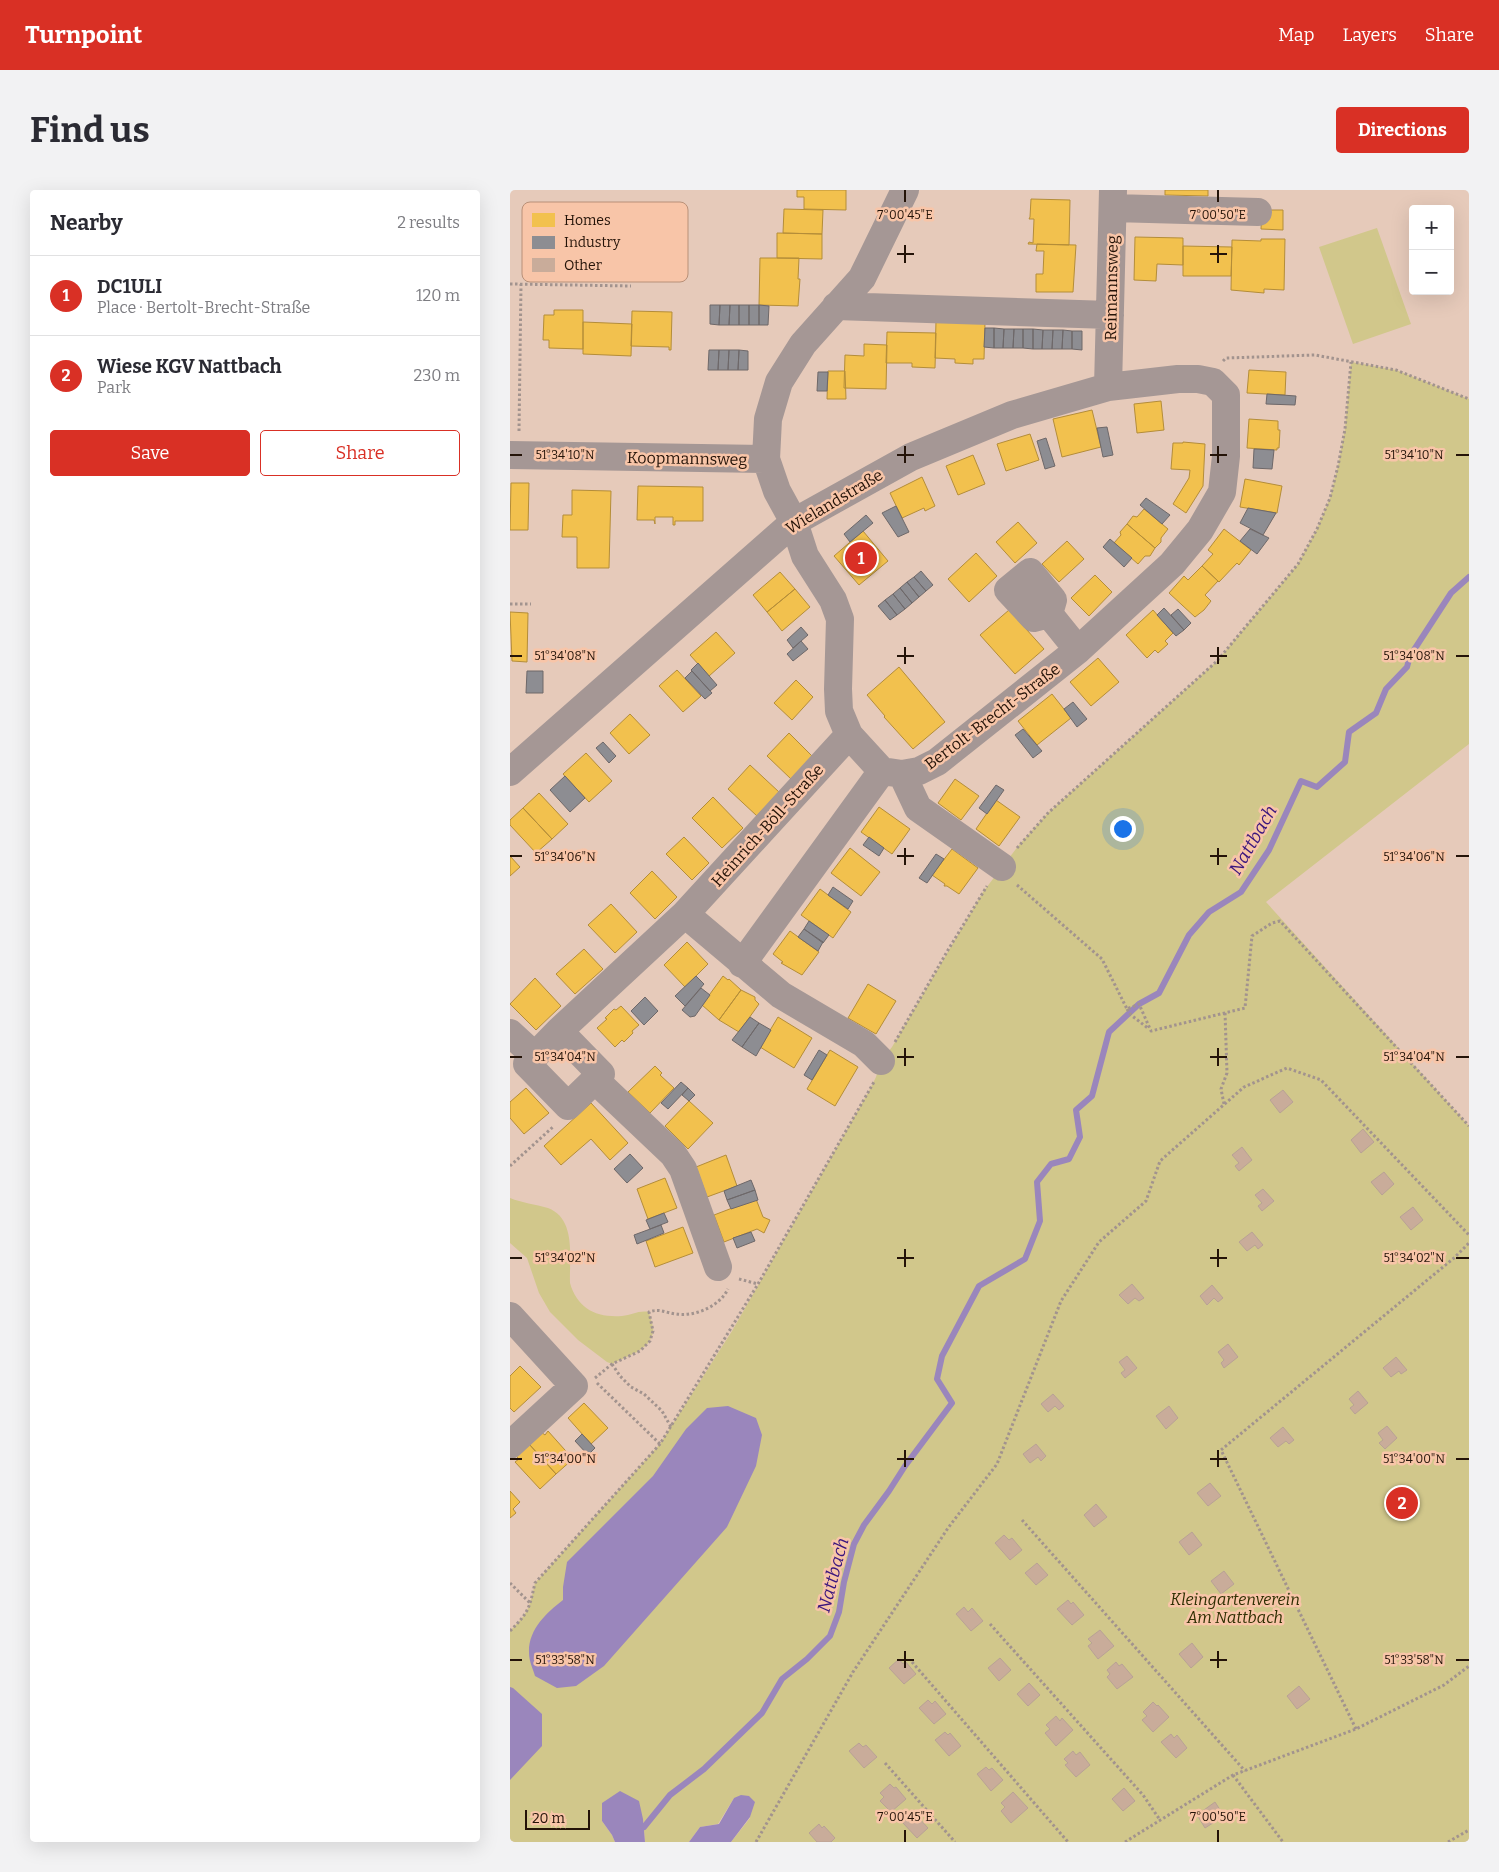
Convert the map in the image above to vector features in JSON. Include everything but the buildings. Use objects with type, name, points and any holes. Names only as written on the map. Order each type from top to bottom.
[{"type":"street","points":[[905,190],[862,278],[803,344],[779,382],[768,420],[766,459],[777,491],[794,522],[804,556],[824,582],[840,619],[839,711],[849,735],[892,772],[918,808],[1002,867]]},
{"type":"street","points":[[1113,199],[1258,212]]},
{"type":"street","name":"Reimannsweg","points":[[1108,387],[1113,199]]},
{"type":"street","points":[[836,306],[1110,315]]},
{"type":"street","name":"Bertolt-Brecht-Straße","points":[[892,772],[918,772],[937,762],[1078,650],[1172,564],[1200,530],[1222,492],[1226,456],[1226,395],[1213,382],[1198,379],[1143,382]]},
{"type":"street","name":"Wielandstraße","points":[[510,772],[794,522],[911,457],[1012,415],[1108,387],[1143,382]]},
{"type":"street","name":"Koopmannsweg","points":[[514,455],[766,459]]},
{"type":"street","points":[[1049,614],[1078,650]]},
{"type":"street","name":"Heinrich-Böll-Straße","points":[[535,1056],[685,914],[849,735]]},
{"type":"street","points":[[742,964],[892,772]]},
{"type":"street","points":[[685,914],[781,995],[864,1044],[881,1061]]},
{"type":"street","points":[[510,1033],[535,1056],[527,1064],[568,1106],[601,1074],[560,1031]]},
{"type":"street","points":[[595,1080],[674,1154],[683,1169],[724,1275]]},
{"type":"street","points":[[510,1316],[574,1386],[510,1445]]},
{"type":"path","points":[[510,284],[631,286]]},
{"type":"path","points":[[514,455],[521,284]]},
{"type":"path","points":[[1198,379],[1226,358],[1315,355],[1396,370],[1469,398]]},
{"type":"path","points":[[510,1631],[526,1615],[531,1604],[535,1583],[660,1444],[671,1427],[842,1140],[876,1077],[881,1061],[892,1046],[983,892],[1019,844],[1048,813],[1217,661],[1298,564],[1317,529],[1330,498],[1345,429],[1351,362]]},
{"type":"path","points":[[510,604],[531,604]]},
{"type":"path","points":[[1002,867],[1012,880],[1102,960],[1131,1016],[1151,1031]]},
{"type":"path","points":[[1151,1031],[1245,1008],[1252,936],[1272,923],[1280,922],[1469,1126]]},
{"type":"path","points":[[1127,1009],[1140,1004],[1151,1031]]},
{"type":"path","points":[[1151,1031],[1225,1012],[1227,1073],[1222,1089],[1224,1105]]},
{"type":"path","points":[[756,1842],[853,1672],[948,1528],[997,1464],[1061,1301],[1099,1242],[1146,1201],[1160,1161],[1244,1087],[1287,1068],[1321,1080],[1469,1235]]},
{"type":"path","points":[[510,1166],[560,1121],[568,1106]]},
{"type":"path","points":[[1356,1729],[1222,1450],[1454,1258],[1469,1243]]},
{"type":"path","points":[[574,1386],[593,1379],[612,1364],[640,1351],[650,1342],[653,1331],[649,1312],[658,1309],[677,1314],[689,1314],[716,1304],[725,1296],[724,1275]]},
{"type":"path","points":[[612,1364],[631,1387],[644,1394],[662,1410],[671,1427]]},
{"type":"path","points":[[1022,1520],[1245,1771]]},
{"type":"path","points":[[510,1583],[531,1604]]},
{"type":"path","points":[[990,1624],[1143,1795],[1160,1820]]},
{"type":"path","points":[[912,1662],[1068,1842]]},
{"type":"path","points":[[1125,1842],[1232,1775],[1356,1729],[1444,1685],[1469,1666]]},
{"type":"path","points":[[885,1763],[955,1842]]},
{"type":"path","points":[[1232,1775],[1283,1842]]},
{"type":"path","points":[[1448,1842],[1469,1830]]},
{"type":"green space","points":[[1377,228],[1411,324],[1353,344],[1319,247]]},
{"type":"green space","name":"Kleingartenverein Am Nattbach","points":[[1351,362],[1396,370],[1469,399],[1469,744],[1266,902],[1469,1126],[1469,1842],[731,1842],[750,1818],[734,1798],[718,1824],[700,1827],[689,1842],[645,1842],[643,1819],[602,1821],[615,1842],[510,1842],[510,1631],[527,1610],[535,1583],[660,1444],[732,1331],[869,1091],[881,1061],[892,1047],[983,892],[1019,845],[1048,813],[1217,661],[1298,564],[1317,529],[1330,498],[1345,429]]},
{"type":"green space","points":[[510,1198],[548,1208],[557,1213],[564,1221],[570,1241],[570,1283],[577,1299],[589,1310],[604,1315],[613,1316],[649,1312],[653,1332],[647,1344],[612,1364],[578,1340],[550,1312],[539,1293],[527,1258],[510,1243]]},
{"type":"shaded area","points":[[728,1406],[756,1418],[762,1435],[756,1466],[727,1527],[604,1666],[576,1686],[557,1688],[535,1676],[530,1662],[529,1645],[539,1623],[563,1600],[567,1562],[653,1476],[686,1429],[707,1408]]},
{"type":"shaded area","points":[[510,1687],[542,1714],[542,1746],[510,1780]]},
{"type":"shaded area","points":[[620,1791],[639,1801],[645,1842],[615,1842],[602,1821],[602,1803]]},
{"type":"shaded area","points":[[741,1795],[749,1796],[755,1802],[750,1817],[731,1842],[689,1842],[700,1827],[719,1824],[734,1798]]},
{"type":"waterway","name":"Nattbach","points":[[644,1827],[670,1795],[704,1769],[762,1713],[782,1679],[807,1659],[830,1636],[839,1612],[844,1582],[854,1544],[864,1525],[905,1466],[952,1403],[937,1379],[942,1356],[979,1286],[1025,1259],[1040,1221],[1037,1182],[1051,1164],[1069,1159],[1080,1137],[1076,1110],[1092,1096],[1109,1032],[1139,1004],[1159,993],[1189,935],[1209,912],[1241,892],[1269,850],[1301,781],[1317,787],[1345,762],[1349,732],[1376,713],[1386,689],[1407,667],[1410,656],[1451,593],[1469,577]]},
{"type":"place","name":"DC1ULI","points":[[861,558]]},
{"type":"place","name":"Wiese KGV Nattbach","points":[[1402,1503]]}]
